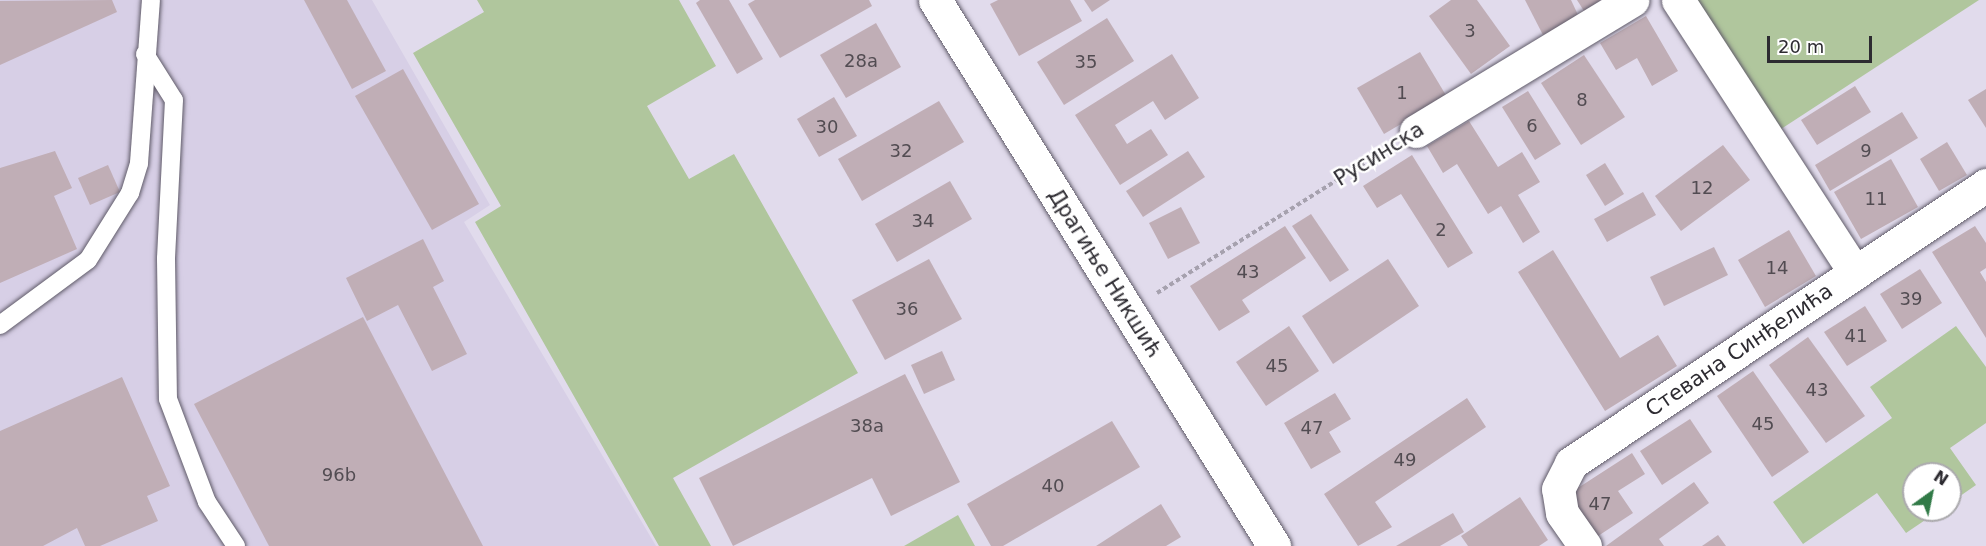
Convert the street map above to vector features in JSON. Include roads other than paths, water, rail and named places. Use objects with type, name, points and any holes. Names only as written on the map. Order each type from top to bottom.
[{"type":"street","name":"Драгиње Никшић","points":[[935,0],[1274,546]]},
{"type":"street","name":"Русинска","points":[[1416,131],[1632,0]]},
{"type":"street","points":[[1678,0],[1854,273]]},
{"type":"street","name":"Стевана Синђелића","points":[[1585,546],[1562,513],[1558,489],[1571,463],[1986,185]]},
{"type":"lane","points":[[0,325],[70,276],[117,221],[140,164],[145,54],[151,0]]},
{"type":"lane","points":[[145,54],[174,100],[166,259],[168,399],[207,502],[236,546]]}]
